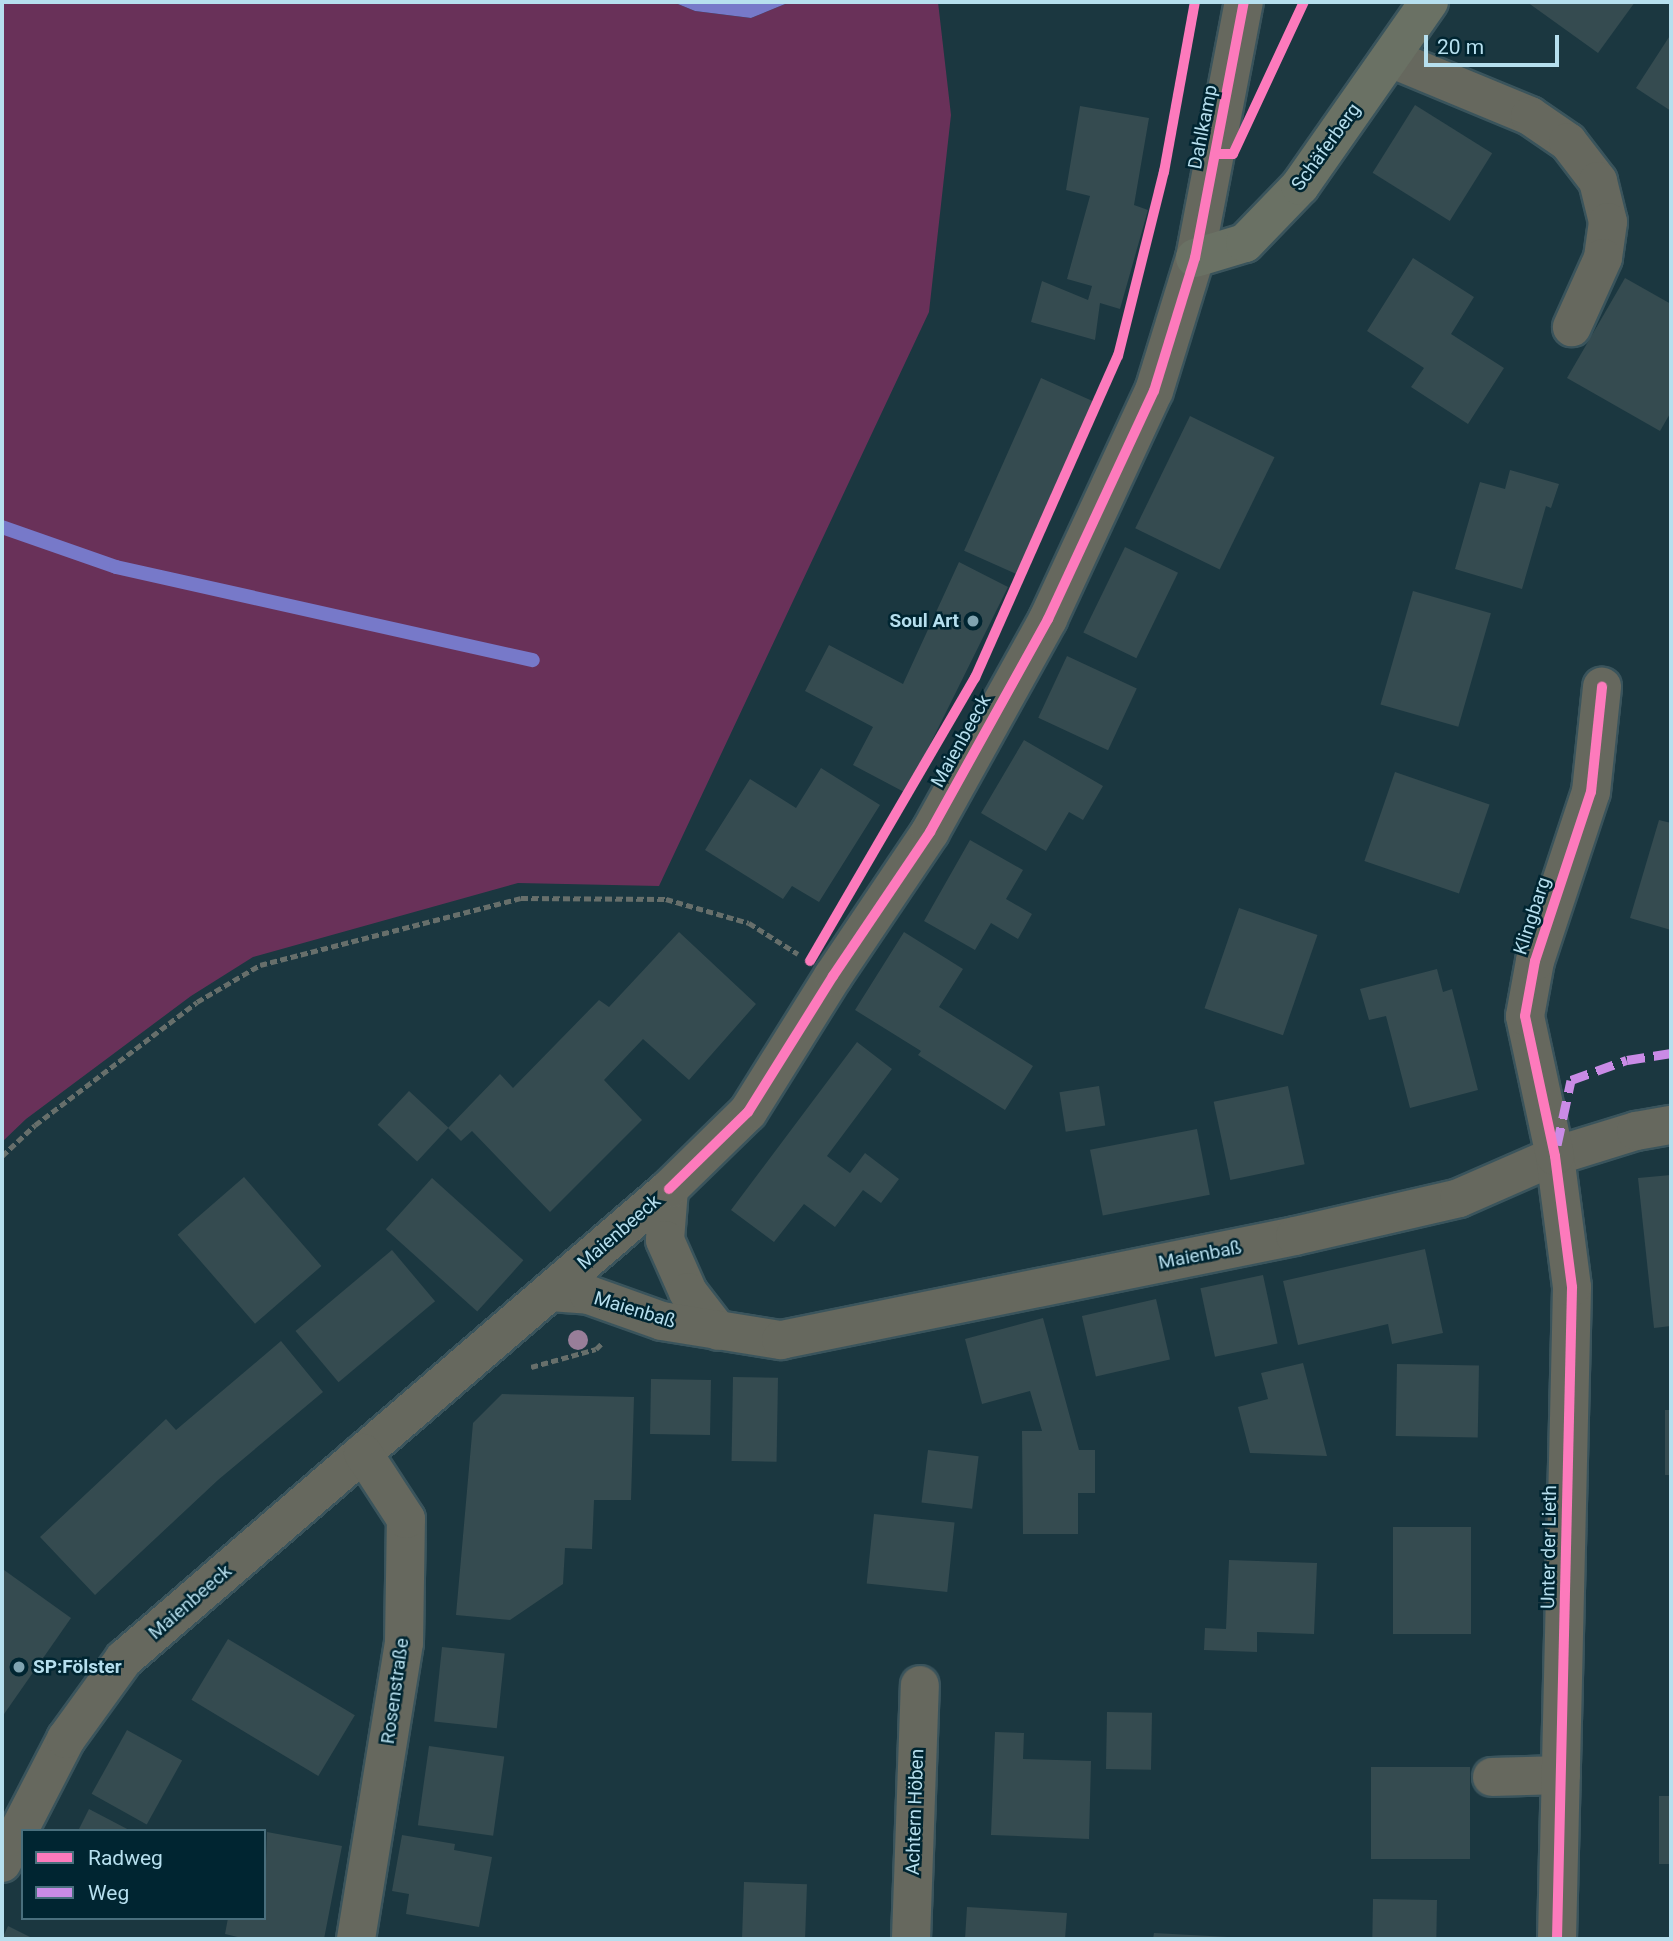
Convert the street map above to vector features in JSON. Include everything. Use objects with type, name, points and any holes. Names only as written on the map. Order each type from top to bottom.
[{"type":"main road","name":"Schäferberg","points":[[1195,258],[1245,243],[1300,186],[1429,2]]},
{"type":"street","name":"Dahlkamp","points":[[1195,258],[1244,2]]},
{"type":"street","points":[[1390,58],[1530,116],[1568,142],[1598,181],[1608,222],[1603,258],[1572,327]]},
{"type":"street","name":"Maienbeeck","points":[[2,1863],[65,1739],[124,1659],[669,1189],[748,1112],[833,976],[930,832],[1048,619],[1154,391],[1195,258]]},
{"type":"street","name":"Klingbarg","points":[[1555,1156],[1525,1016],[1535,961],[1591,792],[1602,687]]},
{"type":"street","name":"Maienbaß","points":[[551,1292],[589,1295],[662,1321],[781,1340],[1294,1236],[1459,1198],[1555,1156],[1636,1131],[1671,1125]]},
{"type":"street","name":"Unter der Lieth","points":[[1555,1156],[1572,1287],[1557,1939]]},
{"type":"street","name":"Maienbaß","points":[[669,1189],[664,1240],[688,1292],[718,1331]]},
{"type":"street","name":"Rosenstraße","points":[[356,1939],[404,1643],[406,1518],[363,1453]]},
{"type":"street","name":"Achtern Höben","points":[[911,1939],[920,1685]]},
{"type":"street","points":[[1492,1777],[1561,1775]]},
{"type":"path","points":[[1121,343],[1164,172],[1195,2]]},
{"type":"path","points":[[1091,418],[1118,356]]},
{"type":"path","points":[[2,1156],[35,1125],[198,1002],[260,965],[521,898],[666,899],[749,923],[833,976]]},
{"type":"path","points":[[469,1362],[517,1371],[596,1349],[634,1311]]},
{"type":"shaded area","points":[[2,2],[673,2],[695,11],[751,18],[790,2],[938,2],[951,115],[929,312],[659,886],[518,883],[253,957],[191,996],[26,1119],[2,1142]]},
{"type":"water","points":[[673,2],[790,2],[751,18],[695,11]]},
{"type":"building","points":[[1527,2],[1635,2],[1598,53]]},
{"type":"building","points":[[1671,34],[1671,111],[1636,88]]},
{"type":"building","points":[[1415,105],[1492,153],[1450,221],[1373,173]]},
{"type":"building","points":[[1080,106],[1149,118],[1134,205],[1148,210],[1120,309],[1100,303],[1095,340],[1031,322],[1042,281],[1088,300],[1092,286],[1067,279],[1090,196],[1066,190]]},
{"type":"building","points":[[1413,258],[1474,297],[1451,334],[1504,368],[1468,424],[1411,387],[1424,368],[1367,331]]},
{"type":"building","points":[[1625,278],[1671,304],[1671,412],[1660,431],[1567,378]]},
{"type":"building","points":[[1041,378],[1096,402],[1019,575],[964,551]]},
{"type":"building","points":[[1190,416],[1274,457],[1220,570],[1135,528]]},
{"type":"building","points":[[1510,470],[1559,484],[1551,508],[1546,506],[1522,589],[1455,569],[1480,482],[1505,489]]},
{"type":"building","points":[[1125,547],[1178,573],[1136,658],[1083,632]]},
{"type":"building","points":[[959,562],[1008,587],[906,793],[853,765],[873,727],[805,691],[829,645],[903,684]]},
{"type":"building","points":[[1413,591],[1491,613],[1458,727],[1380,704]]},
{"type":"building","points":[[1067,656],[1137,689],[1108,750],[1038,718]]},
{"type":"building","points":[[1024,740],[1103,786],[1083,820],[1069,812],[1046,851],[981,813]]},
{"type":"building","points":[[821,768],[880,805],[819,902],[792,886],[783,899],[705,850],[750,779],[796,808]]},
{"type":"building","points":[[1395,772],[1490,805],[1459,893],[1364,861]]},
{"type":"building","points":[[1659,820],[1671,823],[1671,930],[1630,918]]},
{"type":"building","points":[[970,840],[1023,870],[1006,899],[1032,914],[1018,939],[991,923],[975,950],[924,921]]},
{"type":"building","points":[[1239,908],[1317,935],[1283,1035],[1204,1008]]},
{"type":"building","points":[[679,932],[756,1004],[689,1080],[643,1039],[604,1080],[642,1120],[550,1212],[472,1131],[461,1141],[448,1128],[500,1074],[513,1088],[599,1000],[609,1007]]},
{"type":"building","points":[[904,932],[963,969],[939,1007],[1033,1066],[1005,1110],[918,1055],[921,1051],[855,1010]]},
{"type":"building","points":[[1437,969],[1443,992],[1452,989],[1478,1090],[1410,1108],[1386,1016],[1369,1020],[1360,989]]},
{"type":"building","points":[[857,1042],[892,1069],[827,1156],[850,1173],[865,1153],[899,1179],[881,1203],[863,1190],[835,1227],[804,1204],[774,1242],[731,1210]]},
{"type":"building","points":[[1099,1086],[1105,1126],[1066,1132],[1059,1092]]},
{"type":"building","points":[[1288,1086],[1305,1164],[1230,1180],[1214,1102]]},
{"type":"building","points":[[409,1091],[448,1128],[417,1161],[378,1125]]},
{"type":"building","points":[[1197,1129],[1210,1195],[1103,1216],[1090,1150]]},
{"type":"building","points":[[1671,1175],[1671,1326],[1654,1328],[1638,1178]]},
{"type":"building","points":[[244,1177],[321,1266],[255,1324],[178,1235]]},
{"type":"building","points":[[432,1178],[523,1260],[477,1312],[386,1229]]},
{"type":"building","points":[[1425,1249],[1443,1333],[1392,1344],[1388,1324],[1298,1345],[1283,1281]]},
{"type":"building","points":[[392,1250],[435,1301],[339,1382],[295,1331]]},
{"type":"building","points":[[1263,1275],[1278,1343],[1215,1357],[1200,1288]]},
{"type":"building","points":[[1156,1299],[1170,1359],[1096,1377],[1082,1316]]},
{"type":"building","points":[[1043,1318],[1079,1450],[1095,1450],[1095,1493],[1078,1493],[1078,1534],[1023,1534],[1022,1431],[1042,1431],[1030,1391],[982,1404],[965,1339]]},
{"type":"building","points":[[281,1341],[323,1392],[218,1480],[95,1595],[40,1537],[166,1419],[176,1430]]},
{"type":"building","points":[[1303,1363],[1327,1456],[1250,1453],[1238,1407],[1268,1399],[1261,1373]]},
{"type":"building","points":[[1397,1364],[1479,1365],[1478,1437],[1396,1436]]},
{"type":"building","points":[[733,1377],[778,1378],[777,1462],[732,1461]]},
{"type":"building","points":[[651,1379],[711,1380],[710,1435],[650,1434]]},
{"type":"building","points":[[502,1394],[634,1397],[631,1500],[594,1500],[592,1549],[565,1548],[563,1584],[510,1620],[456,1615],[473,1423]]},
{"type":"building","points":[[1665,1410],[1671,1410],[1671,1475],[1665,1475]]},
{"type":"building","points":[[928,1450],[979,1456],[972,1509],[922,1503]]},
{"type":"building","points":[[874,1514],[955,1522],[947,1592],[867,1584]]},
{"type":"building","points":[[1393,1527],[1471,1527],[1471,1634],[1393,1634]]},
{"type":"building","points":[[1229,1560],[1317,1563],[1314,1634],[1257,1632],[1257,1652],[1204,1650],[1205,1628],[1226,1629]]},
{"type":"building","name":"SP:Fölster","points":[[4,1570],[71,1618],[2,1717],[2,1574]]},
{"type":"building","points":[[228,1639],[355,1715],[318,1776],[191,1700]]},
{"type":"building","points":[[442,1647],[505,1654],[497,1728],[434,1722]]},
{"type":"building","points":[[1107,1712],[1152,1713],[1151,1770],[1106,1769]]},
{"type":"building","points":[[127,1730],[182,1761],[147,1824],[92,1794]]},
{"type":"building","points":[[995,1732],[1024,1733],[1023,1759],[1091,1761],[1089,1839],[991,1835]]},
{"type":"building","points":[[429,1746],[504,1757],[493,1836],[418,1825]]},
{"type":"building","points":[[1371,1767],[1470,1767],[1470,1859],[1371,1859]]},
{"type":"building","points":[[1659,1796],[1671,1796],[1671,1864],[1659,1864]]},
{"type":"building","points":[[89,1809],[127,1829],[79,1829]]},
{"type":"building","points":[[267,1832],[342,1846],[324,1939],[246,1939],[225,1934],[228,1920],[266,1920]]},
{"type":"building","points":[[402,1835],[455,1844],[454,1850],[492,1857],[479,1927],[406,1914],[409,1894],[392,1891]]},
{"type":"building","points":[[744,1882],[807,1884],[805,1939],[742,1939]]},
{"type":"building","points":[[1373,1899],[1437,1900],[1436,1939],[1372,1939]]},
{"type":"building","points":[[967,1907],[1067,1913],[1065,1939],[965,1939]]},
{"type":"building","points":[[8,1926],[34,1939],[2,1939]]},
{"type":"building","points":[[1154,1933],[1228,1937],[1153,1939]]},
{"type":"waterway","points":[[2,527],[116,567],[533,660]]},
{"type":"marked path","points":[[1557,1145],[1571,1080],[1627,1060],[1671,1053]]},
{"type":"cycle path","points":[[810,961],[975,678],[1118,356],[1164,172],[1195,2]]},
{"type":"cycle path","points":[[669,1189],[748,1112],[833,976],[930,832],[1048,619],[1154,391],[1195,258],[1244,2]]},
{"type":"cycle path","points":[[1216,154],[1233,154],[1304,2]]},
{"type":"cycle path","points":[[1557,1939],[1572,1287],[1555,1156],[1525,1016],[1535,961],[1591,792],[1602,687]]},
{"type":"place","name":"Soul Art","points":[[973,621]]},
{"type":"place","name":"SP:Fölster","points":[[19,1667]]}]
